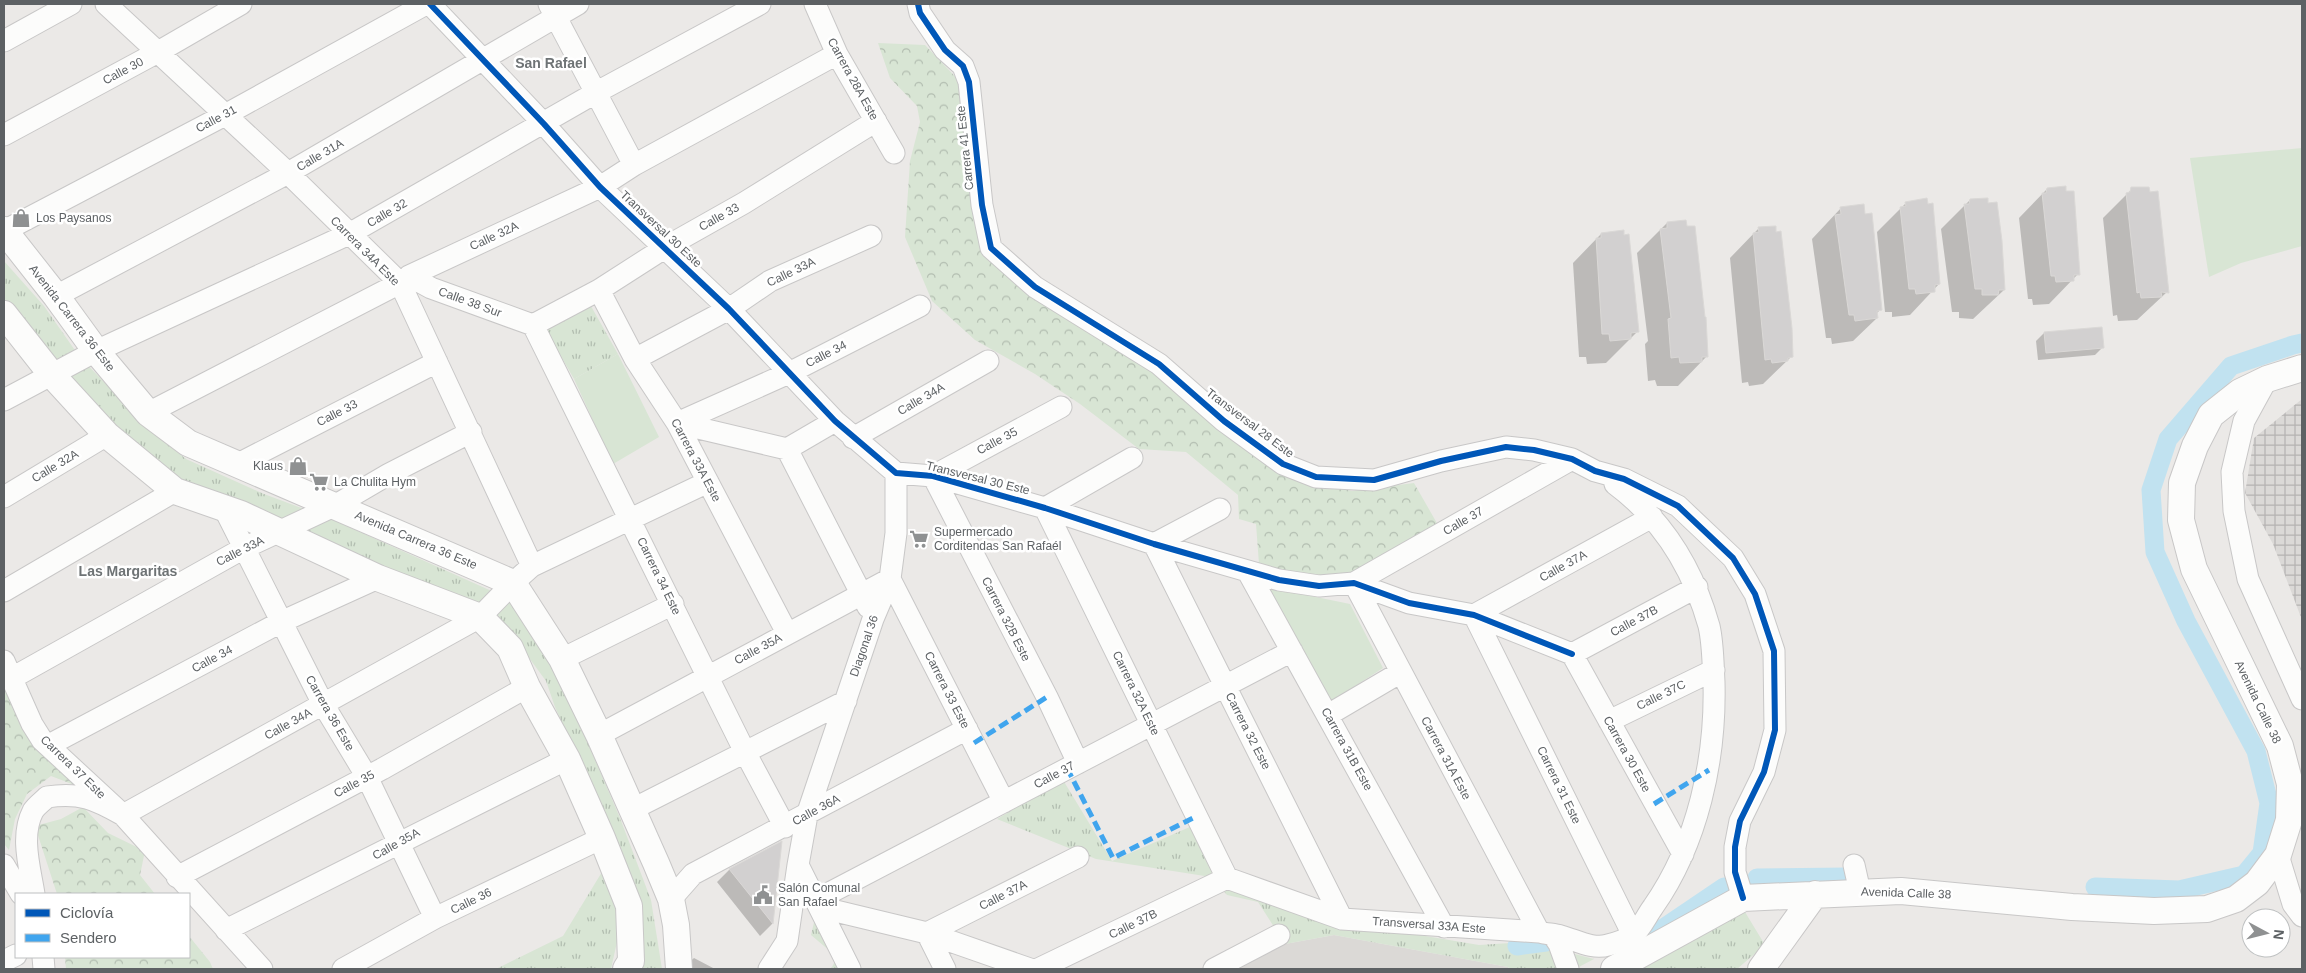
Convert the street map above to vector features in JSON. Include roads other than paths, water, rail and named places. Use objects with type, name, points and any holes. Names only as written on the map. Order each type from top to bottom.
[{"type":"street","points":[[4,41],[71,4]]},
{"type":"street","name":"Carrera 34A Este","points":[[106,4],[288,173],[349,234],[404,280],[437,362],[532,566]]},
{"type":"street","name":"Calle 30","points":[[4,135],[158,52],[241,4]]},
{"type":"street","name":"Transversal 30 Este","points":[[428,4],[544,124],[600,187],[666,247],[729,309],[834,421],[896,473],[933,476],[1045,508],[1154,544],[1279,580],[1319,586],[1354,583],[1409,603],[1474,615],[1572,654]]},
{"type":"street","name":"Calle 31","points":[[4,230],[225,115],[428,4]]},
{"type":"street","name":"Calle 31A","points":[[56,296],[288,173],[482,60],[552,10],[578,4]]},
{"type":"street","name":"Calle 32","points":[[4,400],[96,351],[349,234],[597,92],[760,4]]},
{"type":"street","name":"Carrera 28A Este","points":[[816,4],[837,54],[894,153]]},
{"type":"street","name":"Carrera 41 Este","points":[[918,4],[920,13],[945,50],[963,66],[969,82],[982,205],[991,248],[1035,287]]},
{"type":"street","points":[[552,10],[634,165]]},
{"type":"street","name":"Calle 32A","points":[[148,413],[404,280],[600,187],[634,165],[837,54]]},
{"type":"street","name":"Calle 33","points":[[534,325],[599,290],[666,247],[744,203],[876,122]]},
{"type":"street","name":"Avenida Carrera 36 Este","points":[[4,230],[96,351],[148,413],[188,443],[336,505],[513,583]]},
{"type":"street","name":"Calle 33A","points":[[635,359],[729,309],[770,281],[871,236]]},
{"type":"street","name":"Calle 38 Sur","points":[[404,280],[534,325]]},
{"type":"street","name":"Transversal 28 Este","points":[[1035,287],[1159,364],[1224,420],[1283,464],[1316,477],[1374,480],[1441,461],[1506,447],[1534,450],[1572,459],[1595,471],[1624,479],[1678,506],[1733,558],[1755,594],[1774,651],[1775,730],[1764,772],[1740,821],[1735,847],[1735,872],[1743,898]]},
{"type":"street","name":"Carrera 33A Este","points":[[599,290],[635,359],[677,423],[787,633]]},
{"type":"street","name":"Calle 34","points":[[677,423],[789,373],[920,306]]},
{"type":"street","points":[[4,314],[52,375],[107,435],[175,491],[224,508],[280,531],[378,578],[480,618],[510,648],[528,687],[567,759],[602,838],[629,906],[631,961],[626,969]]},
{"type":"street","name":"Carrera 34 Este","points":[[534,325],[673,604],[707,677],[785,827]]},
{"type":"street","name":"Calle 34A","points":[[853,438],[988,361]]},
{"type":"street","name":"Calle 33","points":[[238,464],[437,362]]},
{"type":"street","name":"Avenida Calle 38","points":[[1627,954],[1743,898],[1860,892],[1944,894],[2081,908],[2154,911],[2207,909],[2236,899],[2257,882],[2278,855],[2289,820],[2290,784],[2280,746],[2194,569],[2181,520],[2182,483],[2195,446],[2210,414],[2240,392],[2266,379],[2302,368]]},
{"type":"street","points":[[2266,379],[2244,421],[2232,472],[2234,511],[2248,579],[2302,699]]},
{"type":"street","name":"Calle 35","points":[[933,476],[1061,407]]},
{"type":"street","points":[[677,423],[788,449],[834,421]]},
{"type":"street","name":"Calle 33A","points":[[8,669],[244,548],[336,505],[389,474],[471,432]]},
{"type":"street","name":"Calle 32A","points":[[4,496],[107,435]]},
{"type":"street","points":[[788,449],[863,593],[873,619]]},
{"type":"street","points":[[1045,508],[1132,458]]},
{"type":"street","name":"Calle 37","points":[[1354,583],[1572,459]]},
{"type":"street","points":[[1595,471],[1635,500],[1652,517],[1677,550],[1697,587],[1709,628],[1714,670],[1715,720],[1709,770],[1683,854],[1627,954]]},
{"type":"street","name":"Diagonal 36","points":[[807,815],[873,619],[890,579],[896,533],[896,473]]},
{"type":"street","name":"Carrera 32B Este","points":[[933,476],[1047,697],[1078,763]]},
{"type":"street","points":[[679,969],[676,925],[671,899],[599,734],[562,659],[513,583],[532,566],[708,482]]},
{"type":"street","points":[[4,591],[175,491]]},
{"type":"street","name":"Carrera 36 Este","points":[[224,508],[324,704],[367,777],[435,918]]},
{"type":"street","name":"Carrera 32A Este","points":[[1045,508],[1227,878]]},
{"type":"street","points":[[1154,544],[1220,509]]},
{"type":"street","name":"Calle 37A","points":[[1474,615],[1652,517]]},
{"type":"street","name":"Carrera 32 Este","points":[[1154,544],[1342,919]]},
{"type":"street","name":"Carrera 31B Este","points":[[1248,572],[1444,927]]},
{"type":"street","name":"Calle 34","points":[[49,745],[281,622],[378,578]]},
{"type":"street","name":"Calle 35A","points":[[599,734],[890,579]]},
{"type":"street","name":"Carrera 33 Este","points":[[890,579],[1004,802]]},
{"type":"street","name":"Calle 34A","points":[[123,815],[480,618],[513,583]]},
{"type":"street","name":"Carrera 31A Este","points":[[1354,583],[1546,934],[1560,944],[1568,969]]},
{"type":"street","name":"Calle 37B","points":[[1572,654],[1697,587]]},
{"type":"street","points":[[562,659],[673,604]]},
{"type":"street","name":"Carrera 31 Este","points":[[1474,615],[1627,954]]},
{"type":"street","name":"Calle 37","points":[[818,903],[1004,802],[1292,651]]},
{"type":"street","name":"Carrera 30 Este","points":[[1572,654],[1683,854]]},
{"type":"street","name":"Carrera 37 Este","points":[[8,669],[32,724],[42,740],[123,815],[262,969]]},
{"type":"street","name":"Calle 37C","points":[[1609,721],[1714,670]]},
{"type":"street","points":[[1328,715],[1401,672]]},
{"type":"street","name":"Calle 35","points":[[178,877],[367,777],[528,687]]},
{"type":"street","points":[[631,810],[846,701]]},
{"type":"street","name":"Calle 36A","points":[[671,899],[693,874],[967,729]]},
{"type":"street","name":"Calle 35A","points":[[226,930],[367,860],[398,842],[567,759]]},
{"type":"street","name":"Carrera 37 Este","points":[[34,893],[27,848],[28,828],[34,810],[47,796],[79,795],[100,802],[123,815]]},
{"type":"street","points":[[769,969],[787,941],[807,815]]},
{"type":"street","name":"Calle 36","points":[[343,969],[435,918],[602,838]]},
{"type":"street","points":[[2278,855],[2299,906]]},
{"type":"street","name":"Calle 37A","points":[[927,933],[1078,858]]},
{"type":"street","points":[[798,865],[850,969]]},
{"type":"street","points":[[1854,865],[1860,892]]},
{"type":"street","points":[[4,866],[20,893]]},
{"type":"street","name":"Calle 37B","points":[[1038,969],[1227,878]]},
{"type":"street","name":"Transversal 33A Este","points":[[1227,878],[1342,919],[1546,934],[1596,947],[1607,946],[1627,954]]},
{"type":"street","points":[[1761,969],[1814,894]]},
{"type":"street","points":[[818,903],[927,933],[1030,969]]},
{"type":"street","points":[[927,933],[945,969]]},
{"type":"street","points":[[1214,969],[1279,935]]},
{"type":"waterway","points":[[2095,887],[2179,890],[2244,875],[2262,853],[2269,803],[2256,751],[2186,621],[2155,552],[2151,490],[2168,439],[2231,366],[2302,343]]},
{"type":"waterway","points":[[1757,878],[1848,877]]},
{"type":"waterway","points":[[1656,933],[1724,887]]},
{"type":"waterway","points":[[1517,946],[1546,942]]},
{"type":"place","name":"Los Paysanos","points":[[21,218]]},
{"type":"place","name":"Klaus","points":[[298,466]]},
{"type":"place","name":"La Chulita Hym","points":[[319,482]]},
{"type":"place","name":"Supermercado Corditendas San Rafaél","points":[[919,539]]},
{"type":"place","name":"Salón Comunal San Rafael","points":[[763,895]]},
{"type":"district","name":"San Rafael","points":[[551,63]]},
{"type":"district","name":"Las Margaritas","points":[[128,571]]}]
